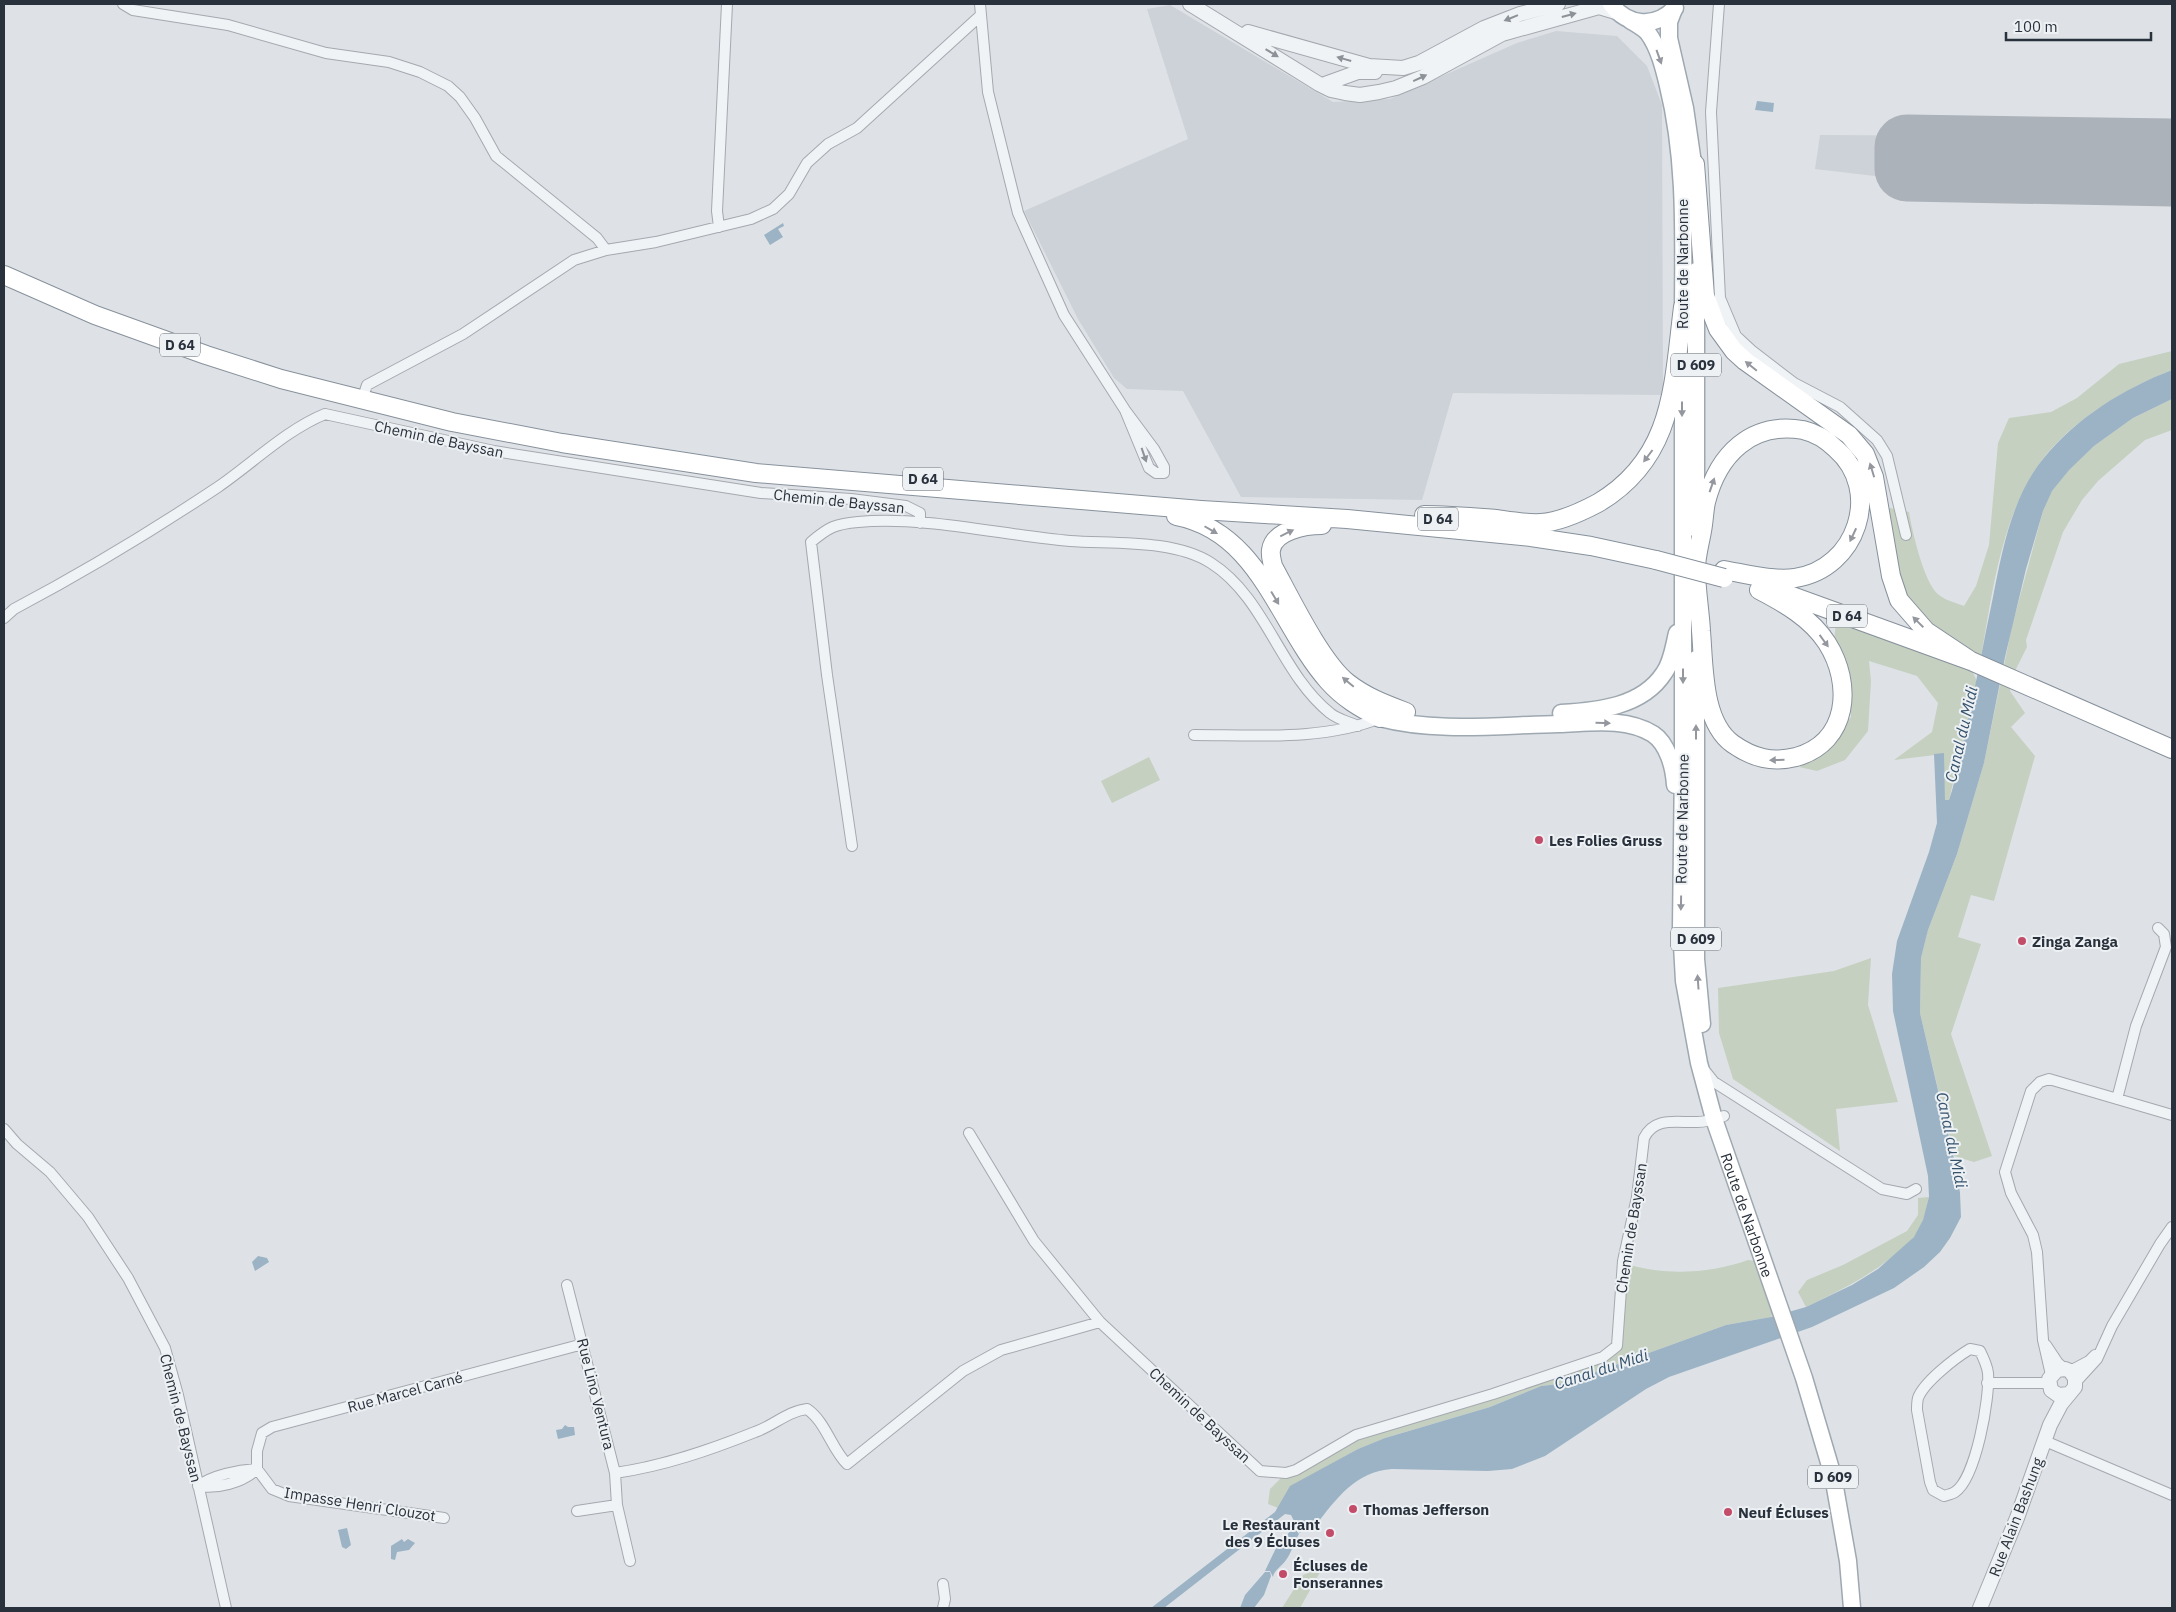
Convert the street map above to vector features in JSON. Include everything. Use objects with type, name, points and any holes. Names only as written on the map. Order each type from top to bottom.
[{"type":"highway","points":[[1695,164],[1705,296],[1718,329],[1734,351],[1745,361],[1765,377],[1823,415],[1860,446],[1870,464],[1874,477],[1891,576],[1899,600],[1926,631],[1971,664]]},
{"type":"highway","name":"D 64","points":[[4,275],[95,315],[206,355],[362,400],[452,422],[508,433],[756,473],[1243,514],[1347,519],[1456,529],[1531,537],[1656,556]]},
{"type":"highway","points":[[1404,515],[1458,516],[1541,523],[1584,511],[1611,495],[1630,479],[1653,451],[1667,417],[1683,308]]},
{"type":"highway","points":[[1724,574],[1796,578],[1814,572],[1834,560],[1848,546],[1857,528],[1860,504],[1856,476],[1845,456],[1826,439],[1806,431],[1784,428],[1760,433],[1742,443],[1726,457],[1715,476],[1706,502],[1696,567],[1704,677],[1708,701],[1716,721],[1727,740],[1745,752],[1765,760],[1786,759],[1810,753],[1827,740],[1838,722],[1843,705],[1843,683],[1835,659],[1820,634],[1785,603],[1759,590]]},
{"type":"highway","name":"D 64","points":[[679,460],[767,465],[1217,504],[1404,515],[1572,535],[1724,574],[1971,664],[2172,749]]},
{"type":"highway","points":[[1044,498],[1188,518],[1210,528],[1236,545],[1257,570],[1312,661],[1329,682],[1353,704],[1380,718]]},
{"type":"highway","points":[[1406,712],[1374,700],[1346,681],[1325,657],[1273,566],[1271,550],[1276,539],[1288,532],[1310,525],[1456,529]]},
{"type":"highway","name":"D 64","points":[[1724,574],[1759,590],[1971,664]]},
{"type":"highway","name":"D 64","points":[[2019,685],[2172,756]]},
{"type":"main road","points":[[1620,12],[1642,23],[1654,22],[1665,17],[1676,6]]},
{"type":"main road","name":"Route de Narbonne","points":[[1676,6],[1669,22],[1669,38],[1685,108],[1695,164],[1696,958],[1705,1043],[1714,1082],[1719,1118]]},
{"type":"main road","name":"Route de Narbonne","points":[[1620,12],[1647,31],[1654,44],[1664,71],[1674,112],[1681,166],[1683,308],[1681,928],[1684,981],[1699,1063],[1798,1348],[1830,1427],[1842,1474],[1853,1534],[1860,1608]]},
{"type":"main road","points":[[1406,712],[1439,716],[1580,712],[1606,709],[1626,702],[1648,690],[1665,672],[1674,646],[1683,596]]},
{"type":"main road","points":[[1380,718],[1403,724],[1442,726],[1603,723],[1632,725],[1654,735],[1666,750],[1674,768],[1681,879]]},
{"type":"main road","name":"Route de Narbonne","points":[[1798,1348],[1833,1476],[1848,1561],[1852,1608]]},
{"type":"street","points":[[123,4],[133,10],[228,26],[326,53],[389,62],[420,72],[448,86],[460,97],[475,118],[496,156],[597,238],[606,250]]},
{"type":"street","points":[[719,227],[717,212],[727,4]]},
{"type":"street","points":[[980,4],[988,92],[1018,213],[1064,315],[1125,410],[1154,448],[1164,467],[1164,473],[1156,473],[1149,468],[1125,410]]},
{"type":"street","points":[[1190,4],[1331,90],[1360,95],[1387,90],[1423,77],[1502,34],[1599,7],[1620,12]]},
{"type":"street","points":[[1322,85],[1358,72],[1393,72],[1419,63],[1484,28],[1520,14],[1558,4]]},
{"type":"street","points":[[1719,4],[1711,112],[1720,298],[1736,336],[1751,350],[1794,383],[1840,407],[1878,440],[1887,456],[1906,534]]},
{"type":"street","points":[[362,400],[366,386],[463,334],[574,260],[606,250],[656,242],[751,219],[773,209],[789,194],[807,163],[828,144],[857,128],[980,15]]},
{"type":"street","points":[[1230,28],[1369,66],[1402,68]]},
{"type":"street","name":"Chemin de Bayssan","points":[[4,618],[14,609],[146,534],[218,486],[297,429],[325,414],[494,451],[634,474],[761,493],[851,499],[906,506],[920,513],[920,523]]},
{"type":"street","points":[[852,846],[811,542],[831,526],[859,522],[920,523],[1069,541],[1160,547],[1188,552],[1210,562],[1230,577],[1246,597],[1312,696],[1332,715],[1358,726]]},
{"type":"street","points":[[1374,700],[1380,718]]},
{"type":"street","points":[[1194,735],[1281,734],[1340,730],[1406,712]]},
{"type":"street","points":[[2117,1099],[2136,1026],[2166,947],[2164,934],[2158,928]]},
{"type":"street","points":[[1699,1063],[1714,1082],[1882,1189],[1907,1194],[1916,1189]]},
{"type":"street","points":[[2172,1115],[2049,1079],[2040,1082],[2031,1091],[2005,1172],[2011,1193],[2033,1235],[2037,1252],[2043,1340],[2050,1383],[2058,1395],[2070,1379],[2100,1349],[2142,1273],[2172,1227]]},
{"type":"street","name":"Chemin de Bayssan","points":[[969,1133],[1034,1241],[1100,1322],[1260,1471],[1286,1473],[1296,1470],[1356,1435],[1493,1394],[1610,1352],[1617,1346],[1623,1261],[1637,1197],[1644,1138],[1655,1125],[1663,1122],[1698,1122],[1719,1118]]},
{"type":"street","name":"Chemin de Bayssan","points":[[4,1129],[17,1144],[50,1172],[88,1216],[128,1278],[165,1348],[178,1395],[226,1608]]},
{"type":"street","name":"Rue Lino Ventura","points":[[567,1285],[615,1473],[617,1506],[630,1561]]},
{"type":"street","points":[[615,1473],[647,1468],[716,1448],[758,1431],[798,1410],[807,1409],[815,1415],[838,1455],[848,1464],[963,1371],[1001,1350],[1100,1322]]},
{"type":"street","points":[[2043,1340],[2070,1379]]},
{"type":"street","name":"Rue Marcel Carné","points":[[257,1469],[257,1451],[262,1434],[272,1427],[583,1344]]},
{"type":"street","points":[[1970,1349],[1980,1351],[1986,1361],[1987,1383],[1982,1433],[1967,1476],[1956,1492],[1944,1496],[1933,1490],[1930,1482],[1917,1410],[1918,1399],[1924,1389],[1955,1358],[1970,1349]]},
{"type":"street","points":[[2050,1383],[2057,1370],[2070,1379]]},
{"type":"street","name":"Rue Alain Bashung","points":[[1980,1608],[2017,1518],[2050,1425],[2061,1404],[2070,1379]]},
{"type":"street","points":[[1987,1383],[2050,1383]]},
{"type":"street","name":"Rue Alain Bashung","points":[[2050,1383],[2050,1425]]},
{"type":"street","points":[[2045,1441],[2172,1495]]},
{"type":"street","points":[[198,1486],[210,1488],[247,1478],[257,1469]]},
{"type":"street","name":"Impasse Henri Clouzot","points":[[257,1469],[272,1488],[289,1496],[444,1518]]},
{"type":"street","points":[[577,1511],[617,1506]]},
{"type":"street","points":[[943,1584],[945,1599],[943,1608]]},
{"type":"shaded area","points":[[1170,5],[1333,102],[1390,99],[1517,43],[1556,31],[1617,36],[1647,66],[1662,105],[1663,395],[1453,393],[1422,500],[1241,497],[1183,391],[1127,389],[1114,378],[1078,319],[1024,211],[1188,139],[1147,9]]},
{"type":"shaded area","points":[[1820,135],[2172,137],[2172,182],[2027,181],[2012,192],[1815,169]]},
{"type":"green space","points":[[2172,351],[2172,370],[2136,386],[2084,419],[2054,445],[2028,482],[2016,506],[2000,558],[1980,663],[1908,612],[1882,518],[1890,508],[1909,512],[1924,569],[1934,589],[1944,598],[1964,606],[1976,586],[1989,545],[1998,443],[2009,418],[2051,412],[2077,398],[2119,364]]},
{"type":"green space","points":[[2172,399],[2172,430],[2145,440],[2098,481],[2082,500],[2063,532],[2026,640],[2027,647],[2014,673],[2010,691],[2025,713],[2011,727],[2035,756],[1994,901],[1971,895],[1958,937],[1981,944],[1951,1034],[1992,1156],[1974,1162],[1954,1156],[1920,1013],[1921,958],[1928,930],[1957,854],[1984,763],[2012,626],[2043,511],[2051,492],[2068,470],[2094,446],[2133,418]]},
{"type":"green space","points":[[1836,623],[1970,667],[1977,681],[1949,800],[1945,800],[1943,754],[1894,760],[1932,732],[1938,703],[1917,676],[1869,661],[1871,681],[1868,731],[1845,760],[1817,771],[1799,767],[1829,745],[1851,717],[1849,679],[1834,640]]},
{"type":"green space","points":[[1149,757],[1160,780],[1112,803],[1101,781]]},
{"type":"green space","points":[[1871,958],[1868,1005],[1898,1102],[1836,1109],[1840,1151],[1733,1079],[1719,1033],[1718,988],[1834,971]]},
{"type":"green space","points":[[1929,1197],[1924,1218],[1918,1232],[1898,1252],[1865,1276],[1806,1307],[1798,1292],[1807,1280],[1843,1265],[1907,1231],[1918,1215],[1918,1198]]},
{"type":"green space","points":[[1748,1260],[1763,1262],[1777,1301],[1771,1317],[1726,1325],[1599,1371],[1559,1384],[1541,1386],[1490,1407],[1388,1437],[1358,1449],[1290,1487],[1278,1508],[1268,1504],[1270,1489],[1286,1473],[1338,1444],[1603,1357],[1617,1346],[1623,1263],[1654,1270],[1686,1272],[1718,1268]]},
{"type":"green space","points":[[1323,1567],[1300,1608],[1282,1608],[1303,1575]]},
{"type":"water","points":[[1757,101],[1774,103],[1773,112],[1755,110]]},
{"type":"water","points":[[783,223],[784,226],[778,229],[783,237],[770,245],[764,235]]},
{"type":"water","points":[[2172,370],[2172,399],[2133,418],[2094,446],[2069,470],[2052,491],[2043,511],[2026,569],[2005,657],[1984,763],[1957,854],[1928,930],[1921,958],[1920,1013],[1956,1167],[1961,1217],[1940,1252],[1924,1267],[1894,1288],[1812,1327],[1669,1377],[1646,1389],[1545,1456],[1512,1469],[1488,1471],[1392,1469],[1368,1475],[1357,1481],[1339,1496],[1316,1525],[1303,1527],[1300,1533],[1297,1529],[1292,1528],[1295,1523],[1291,1515],[1285,1514],[1164,1608],[1151,1608],[1275,1512],[1290,1486],[1358,1449],[1385,1438],[1490,1407],[1541,1386],[1559,1384],[1599,1371],[1726,1325],[1771,1317],[1806,1307],[1852,1285],[1878,1269],[1914,1237],[1923,1220],[1929,1197],[1928,1176],[1893,1011],[1892,974],[1897,941],[1929,852],[1937,823],[1934,754],[1944,753],[1945,800],[1949,800],[1956,777],[2005,543],[2016,507],[2032,474],[2056,444],[2085,418],[2136,386]]},
{"type":"water","points":[[258,1256],[267,1258],[269,1262],[255,1271],[252,1262]]},
{"type":"water","points":[[565,1425],[574,1427],[575,1435],[558,1439],[556,1430],[562,1429]]},
{"type":"water","points":[[347,1528],[351,1545],[346,1549],[342,1547],[338,1530]]},
{"type":"water","points":[[1292,1529],[1296,1530],[1299,1534],[1288,1557],[1273,1577],[1270,1571],[1265,1571],[1276,1548]]},
{"type":"water","points":[[402,1539],[404,1542],[408,1539],[415,1543],[409,1550],[397,1552],[395,1560],[391,1559],[391,1546]]},
{"type":"water","points":[[1265,1572],[1270,1572],[1271,1576],[1264,1595],[1254,1608],[1240,1608],[1245,1595]]},
{"type":"runway","points":[[2172,151],[1907,147],[1907,169],[2172,174]]},
{"type":"place","name":"Les Folies Gruss","points":[[1539,840]]},
{"type":"place","name":"Zinga Zanga","points":[[2022,941]]},
{"type":"place","name":"Thomas Jefferson","points":[[1353,1509]]},
{"type":"place","name":"Neuf Écluses","points":[[1728,1512]]},
{"type":"place","name":"Le Restaurant des 9 Écluses","points":[[1330,1533]]},
{"type":"place","name":"Écluses de Fonserannes","points":[[1283,1574]]},
{"type":"water label","name":"Canal du Midi","points":[[1961,734]]},
{"type":"water label","name":"Canal du Midi","points":[[1952,1140]]},
{"type":"water label","name":"Canal du Midi","points":[[1601,1369]]}]
